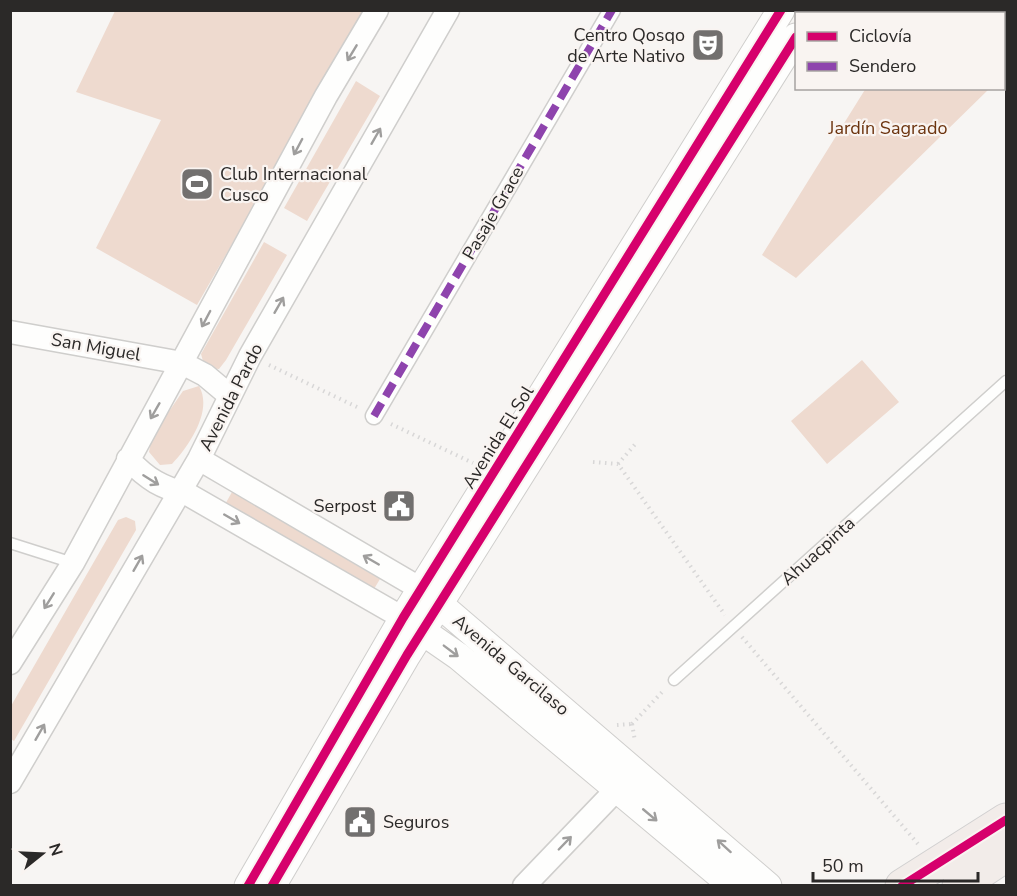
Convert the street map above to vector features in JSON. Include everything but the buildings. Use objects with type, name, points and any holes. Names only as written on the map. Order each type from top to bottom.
[{"type":"main road","points":[[902,885],[1006,820]]},
{"type":"main road","points":[[959,885],[1006,855]]},
{"type":"street","points":[[11,660],[73,563],[326,96],[377,10]]},
{"type":"street","name":"Avenida Pardo","points":[[10,782],[200,459],[250,356],[448,10]]},
{"type":"street","name":"Pasaje Grace","points":[[374,416],[612,10]]},
{"type":"street","name":"Avenida El Sol","points":[[248,885],[413,624],[781,10]]},
{"type":"street","name":"Avenida El Sol","points":[[430,596],[795,39]]},
{"type":"street","name":"San Miguel","points":[[10,332],[183,363]]},
{"type":"street","points":[[183,363],[205,375],[230,396]]},
{"type":"street","name":"Avenida Garcilaso","points":[[128,459],[145,477],[189,495],[413,624],[618,788],[734,885]]},
{"type":"street","name":"Avenida Garcilaso","points":[[200,459],[430,596],[768,885]]},
{"type":"street","name":"Avenida El Sol","points":[[272,885],[413,624]]},
{"type":"street","points":[[524,885],[618,788]]},
{"type":"lane","name":"Ahuacpinta","points":[[674,680],[1006,381]]},
{"type":"lane","points":[[10,543],[73,563]]},
{"type":"path","points":[[618,464],[637,442]]},
{"type":"path","points":[[632,724],[674,680]]},
{"type":"green space","name":"Club Internacional Cusco","points":[[115,11],[366,11],[197,305],[96,248],[161,120],[76,92]]},
{"type":"green space","points":[[1006,11],[1006,73],[1005,12],[910,12]]},
{"type":"green space","points":[[356,81],[380,96],[307,221],[284,208]]},
{"type":"green space","name":"Jardín Sagrado","points":[[865,90],[988,90],[796,278],[762,255]]},
{"type":"green space","points":[[264,242],[287,255],[226,360],[219,369],[205,368],[201,354]]},
{"type":"green space","points":[[862,360],[899,402],[827,464],[791,421]]},
{"type":"green space","points":[[199,386],[203,395],[203,406],[198,427],[172,464],[160,465],[149,452],[152,436],[183,391]]},
{"type":"green space","points":[[232,492],[380,579],[371,594],[223,508]]},
{"type":"green space","points":[[126,517],[135,521],[136,530],[14,741],[11,739],[11,706],[118,520]]},
{"type":"marked path","points":[[374,416],[612,10]]},
{"type":"cycle path","points":[[248,886],[403,618],[781,10]]},
{"type":"cycle path","points":[[272,886],[407,655],[795,39]]},
{"type":"cycle path","points":[[902,886],[1006,820]]},
{"type":"place","name":"Centro Qosqo de Arte Nativo","points":[[708,45]]},
{"type":"place","name":"Club Internacional Cusco","points":[[197,184]]},
{"type":"place","name":"Serpost","points":[[399,506]]},
{"type":"place","name":"Seguros","points":[[360,822]]}]
